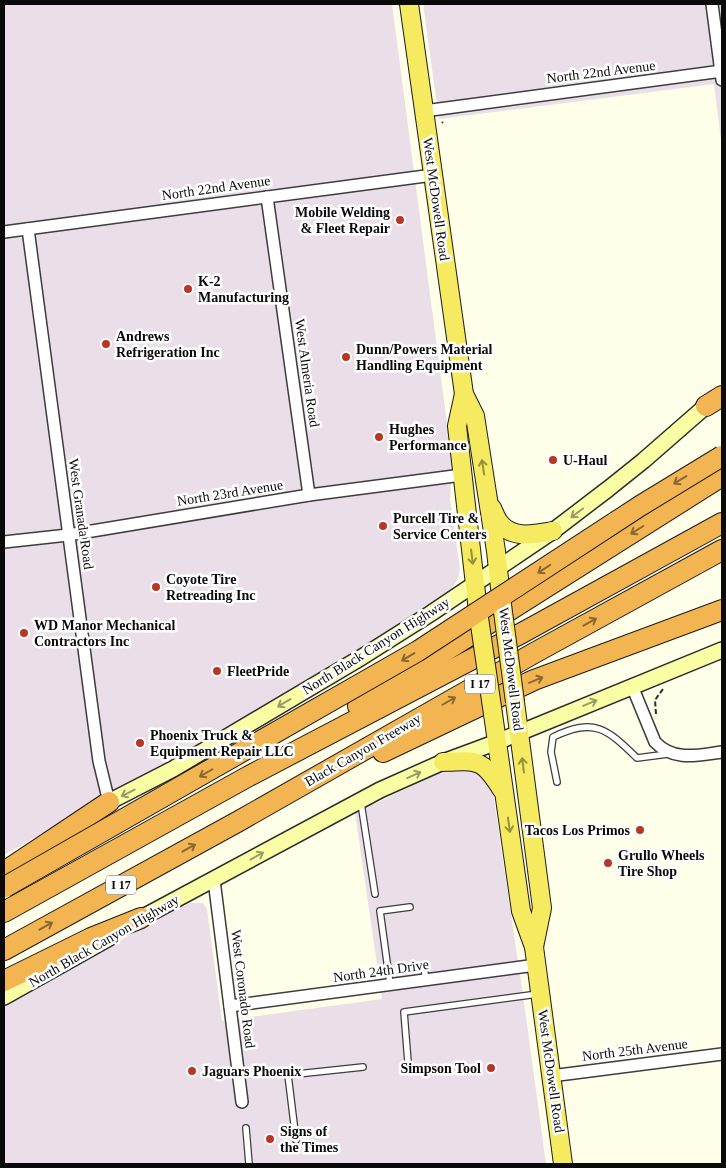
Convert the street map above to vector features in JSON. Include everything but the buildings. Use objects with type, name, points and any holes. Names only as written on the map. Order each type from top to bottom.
[{"type":"highway","points":[[4,882],[418,651],[647,501],[722,456]]},
{"type":"highway","points":[[249,776],[722,476]]},
{"type":"highway","points":[[4,926],[674,558],[701,542],[714,527]]},
{"type":"highway","name":"Black Canyon Freeway","points":[[4,912],[249,776],[520,634],[714,527]]},
{"type":"highway","name":"Black Canyon Freeway","points":[[4,950],[722,550]]},
{"type":"highway","points":[[239,820],[534,680],[646,640],[722,610]]},
{"type":"highway","points":[[646,640],[722,621]]},
{"type":"highway","points":[[4,882],[109,802]]},
{"type":"highway","points":[[4,981],[91,938],[141,918]]},
{"type":"main road","name":"West McDowell Road","points":[[409,4],[464,394],[474,416],[498,567],[542,908],[534,948]]},
{"type":"main road","name":"North Black Canyon Highway","points":[[4,860],[177,766],[362,658],[430,614],[553,530],[643,462],[722,392]]},
{"type":"main road","name":"West McDowell Road","points":[[464,394],[457,426],[478,611],[521,911],[534,948],[563,1164]]},
{"type":"main road","points":[[488,501],[499,522],[509,531],[527,535],[553,530]]},
{"type":"main road","name":"North Black Canyon Highway","points":[[4,997],[96,947],[141,918],[380,790],[443,762],[722,650]]},
{"type":"main road","points":[[443,762],[470,761],[480,763],[490,772],[504,793]]},
{"type":"street","points":[[712,4],[722,74]]},
{"type":"street","name":"North 22nd Avenue","points":[[424,110],[722,74]]},
{"type":"street","name":"North 22nd Avenue","points":[[4,232],[433,175]]},
{"type":"street","name":"West Almeria Road","points":[[266,197],[309,495]]},
{"type":"street","name":"West Granada Road","points":[[28,229],[68,535],[103,781],[109,802]]},
{"type":"street","name":"North 23rd Avenue","points":[[4,542],[68,535],[309,495],[462,475]]},
{"type":"street","points":[[632,686],[655,742],[661,749],[670,754],[688,756],[722,752]]},
{"type":"street","name":"West Coronado Road","points":[[214,880],[242,1102]]},
{"type":"street","name":"North 24th Drive","points":[[230,1006],[536,965]]},
{"type":"street","name":"North 25th Avenue","points":[[551,1076],[722,1054]]},
{"type":"lane","points":[[557,782],[551,752],[553,737],[568,730],[590,726],[602,729],[614,736],[637,758],[670,754]]},
{"type":"lane","points":[[361,800],[375,894]]},
{"type":"lane","points":[[390,984],[380,911],[410,907]]},
{"type":"lane","points":[[424,968],[426,980]]},
{"type":"lane","points":[[408,1062],[404,1012],[540,994]]},
{"type":"lane","points":[[296,1140],[288,1075],[363,1067]]},
{"type":"lane","points":[[246,1128],[249,1164]]},
{"type":"path","points":[[656,714],[656,700],[661,690],[669,685]]},
{"type":"shaded area","points":[[4,4],[392,4],[452,462],[450,499],[460,569],[458,579],[451,589],[306,684],[4,855]]},
{"type":"shaded area","points":[[423,4],[722,4],[722,148],[714,84],[439,119]]},
{"type":"shaded area","points":[[456,767],[475,771],[489,783],[493,793],[546,1164],[4,1164],[4,1003],[189,903],[203,903],[207,909],[222,1021],[382,999],[355,813]]},
{"type":"place","name":"Mobile Welding & Fleet Repair","points":[[400,220]]},
{"type":"place","name":"K-2 Manufacturing","points":[[188,289]]},
{"type":"place","name":"Andrews Refrigeration Inc","points":[[106,344]]},
{"type":"place","name":"Dunn/Powers Material Handling Equipment","points":[[346,357]]},
{"type":"place","name":"Hughes Performance","points":[[379,437]]},
{"type":"place","name":"U-Haul","points":[[553,460]]},
{"type":"place","name":"Purcell Tire & Service Centers","points":[[383,526]]},
{"type":"place","name":"Coyote Tire Retreading Inc","points":[[156,587]]},
{"type":"place","name":"WD Manor Mechanical Contractors Inc","points":[[24,633]]},
{"type":"place","name":"FleetPride","points":[[217,671]]},
{"type":"place","name":"Phoenix Truck & Equipment Repair LLC","points":[[140,743]]},
{"type":"place","name":"Tacos Los Primos","points":[[640,830]]},
{"type":"place","name":"Grullo Wheels Tire Shop","points":[[608,863]]},
{"type":"place","name":"Simpson Tool","points":[[491,1068]]},
{"type":"place","name":"Jaguars Phoenix","points":[[192,1071]]},
{"type":"place","name":"Signs of the Times","points":[[270,1139]]}]
